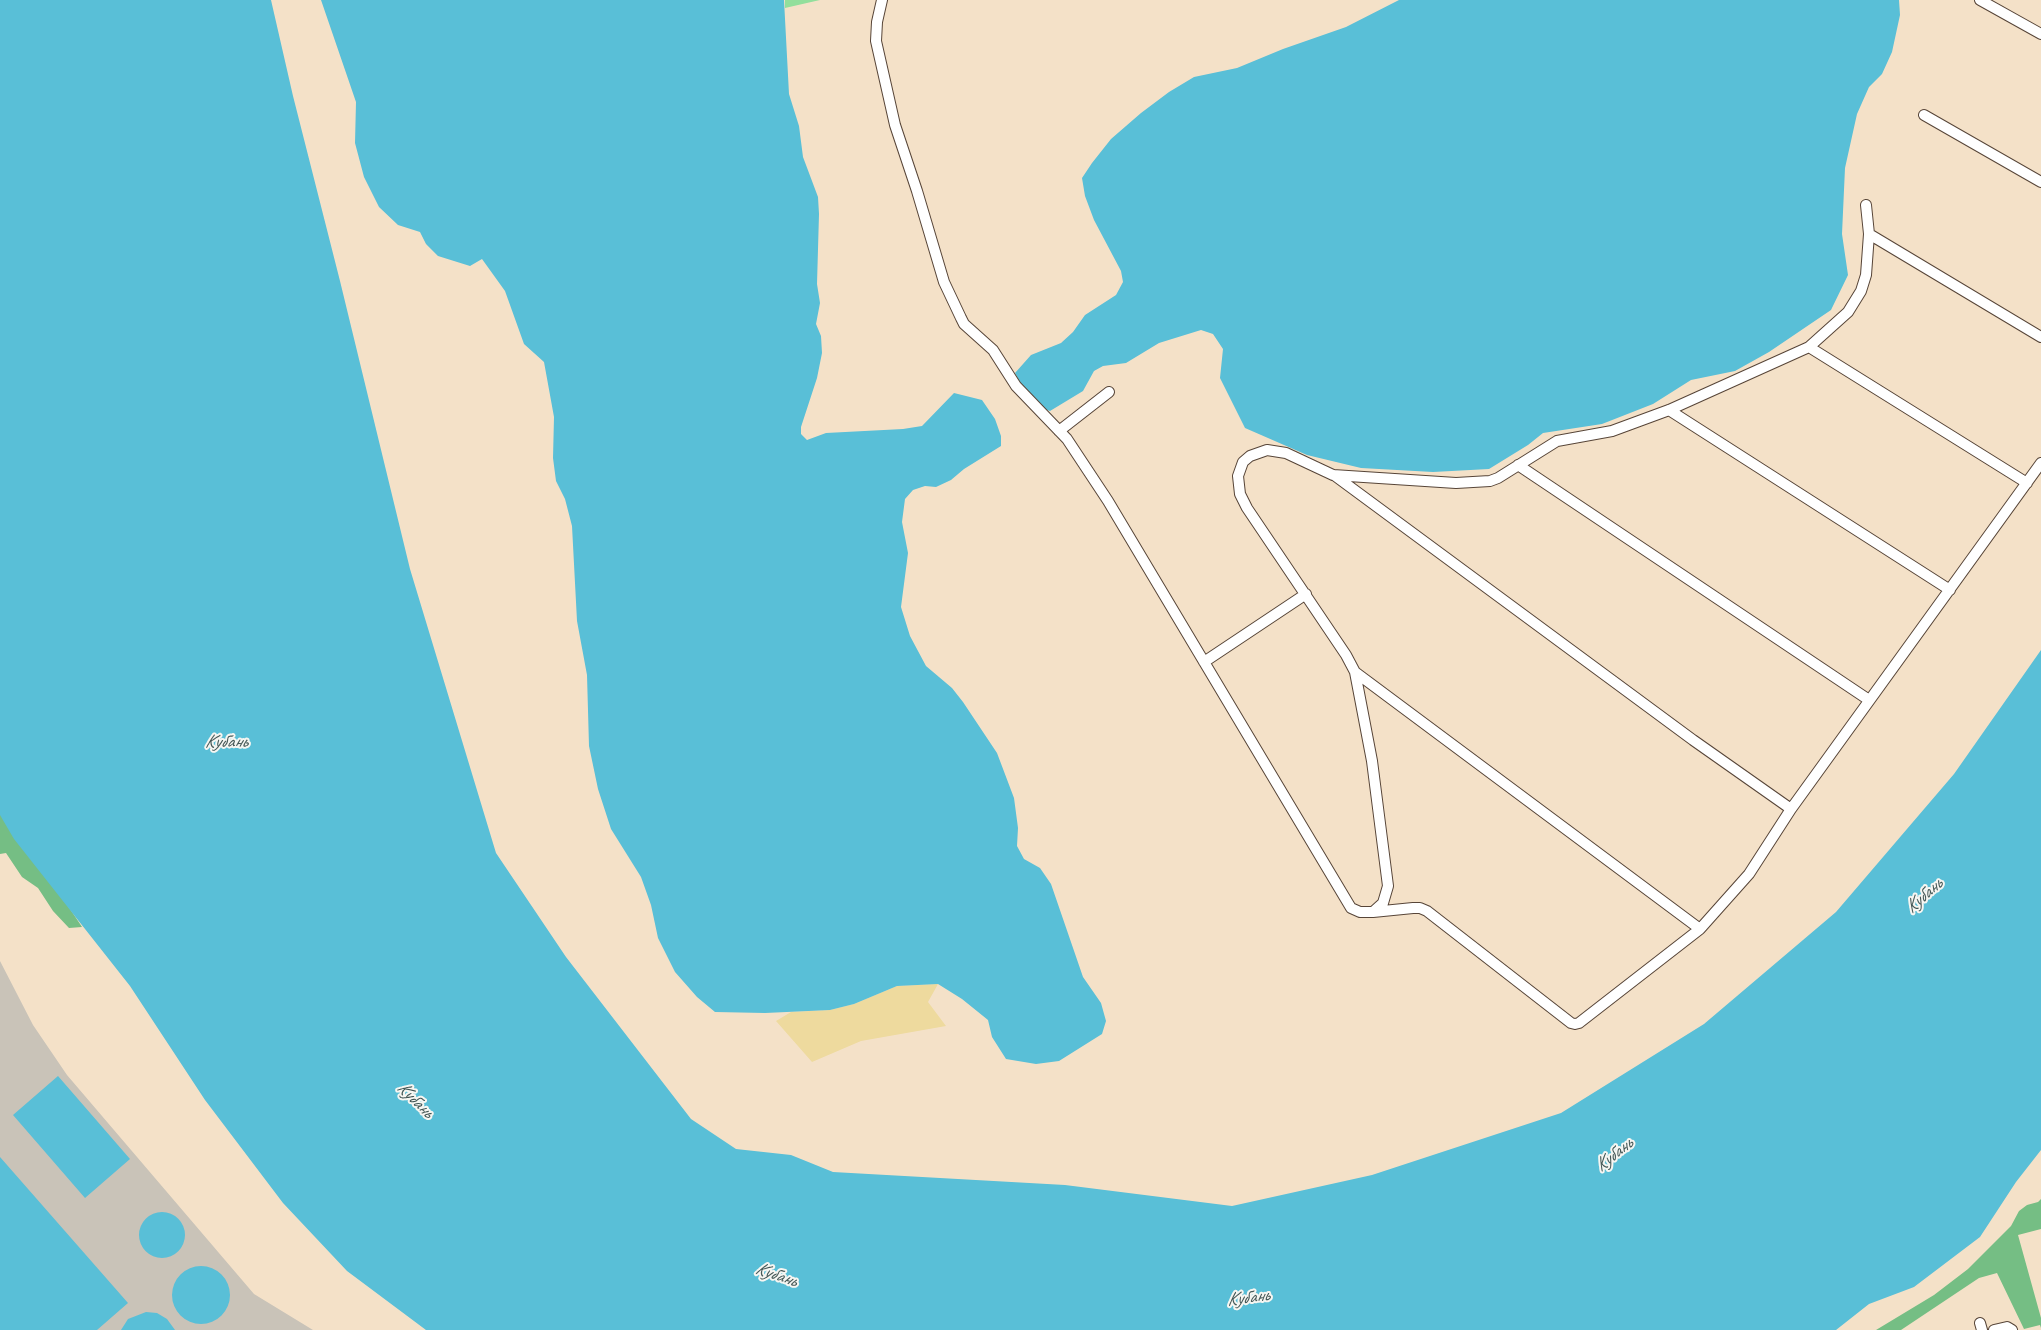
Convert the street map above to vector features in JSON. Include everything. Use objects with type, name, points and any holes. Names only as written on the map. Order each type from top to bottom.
[{"type":"street","points":[[882,0],[876,22],[876,41],[894,125],[918,190],[944,282],[964,324],[993,350],[1016,386],[1067,439],[1108,501],[1351,908],[1360,912],[1413,908],[1427,911],[1571,1024],[1579,1023],[1700,929],[1749,874],[1791,809],[2041,463]]},
{"type":"street","points":[[1980,0],[2041,34]]},
{"type":"street","points":[[1924,115],[2041,182]]},
{"type":"street","points":[[1333,475],[1482,483],[1498,478],[1545,446],[1564,438],[1612,431],[1669,410],[1809,347],[1848,312],[1860,291],[1866,275],[1869,234],[1866,205]]},
{"type":"street","points":[[1869,234],[2041,337]]},
{"type":"street","points":[[1809,347],[2027,482]]},
{"type":"street","points":[[1059,432],[1109,392]]},
{"type":"street","points":[[1669,410],[1950,590]]},
{"type":"street","points":[[1700,929],[1356,672],[1306,594],[1247,508],[1240,494],[1238,476],[1243,462],[1250,456],[1268,450],[1286,453],[1333,475],[1685,734],[1791,809]]},
{"type":"street","points":[[1518,464],[1869,700]]},
{"type":"street","points":[[1204,662],[1306,594]]},
{"type":"street","points":[[1356,672],[1372,761],[1388,886],[1383,903],[1373,912]]},
{"type":"street","points":[[1994,1330],[2007,1327],[2012,1330]]},
{"type":"shaded area","points":[[0,961],[33,1025],[67,1075],[254,1294],[313,1330],[0,1330]]},
{"type":"green space","points":[[785,0],[820,0],[785,8]]},
{"type":"green space","points":[[0,803],[82,927],[69,928],[53,911],[38,888],[22,877],[6,853],[0,854]]},
{"type":"green space","points":[[2041,1199],[2041,1229],[2018,1235],[2041,1318],[2041,1328],[2040,1325],[2024,1329],[1997,1273],[1979,1278],[1901,1330],[1876,1330],[1934,1295],[1968,1269],[2011,1226],[2019,1211]]},
{"type":"sand","points":[[938,984],[928,1002],[946,1026],[861,1041],[812,1062],[776,1021],[791,1012],[830,1010],[854,1004],[897,986]]},
{"type":"water","name":"Кубань","points":[[0,0],[271,0],[410,569],[496,853],[566,957],[691,1119],[736,1149],[791,1155],[833,1172],[1065,1185],[1232,1206],[1372,1175],[1561,1113],[1704,1024],[1836,912],[1954,774],[2041,650],[2041,1150],[2016,1182],[1980,1237],[1914,1287],[1869,1304],[1836,1330],[426,1330],[347,1271],[283,1203],[205,1100],[130,986],[14,839],[0,815]]},
{"type":"water","points":[[321,0],[784,0],[789,94],[799,126],[803,157],[818,197],[819,214],[817,284],[820,303],[816,324],[821,336],[822,353],[817,378],[801,427],[801,434],[807,440],[826,433],[903,429],[922,426],[954,393],[982,400],[995,419],[1001,436],[1001,446],[964,469],[951,480],[936,487],[925,486],[913,490],[905,499],[902,522],[908,553],[901,607],[910,636],[926,666],[952,688],[997,753],[1014,798],[1018,828],[1017,846],[1024,859],[1040,868],[1051,884],[1083,977],[1101,1003],[1106,1021],[1102,1034],[1059,1061],[1036,1064],[1006,1059],[992,1037],[988,1020],[962,999],[938,984],[897,986],[854,1004],[830,1010],[765,1013],[715,1012],[697,997],[675,972],[658,938],[651,905],[641,877],[611,829],[598,789],[589,746],[587,675],[577,621],[572,526],[565,499],[556,481],[553,458],[554,417],[544,362],[524,344],[505,291],[482,259],[470,266],[438,256],[426,244],[420,232],[398,225],[379,207],[364,177],[355,143],[356,102]]},
{"type":"water","points":[[1399,0],[1899,0],[1900,15],[1892,52],[1882,74],[1869,87],[1857,114],[1845,168],[1842,234],[1848,275],[1831,310],[1769,352],[1735,371],[1691,380],[1653,404],[1602,424],[1543,433],[1528,445],[1489,469],[1433,472],[1361,468],[1307,455],[1245,428],[1220,378],[1223,349],[1213,334],[1201,330],[1159,343],[1126,363],[1103,366],[1094,371],[1083,391],[1050,411],[1039,407],[1022,386],[1015,373],[1031,355],[1061,343],[1073,332],[1085,315],[1116,295],[1123,282],[1121,271],[1094,220],[1085,196],[1082,178],[1111,139],[1169,92],[1194,77],[1237,68],[1283,49],[1346,27]]},
{"type":"water","points":[[58,1076],[130,1159],[85,1198],[13,1115]]},
{"type":"water","points":[[0,1157],[128,1303],[97,1330],[0,1330]]},
{"type":"water","points":[[162,1212],[175,1216],[181,1222],[185,1235],[181,1248],[175,1254],[162,1258],[149,1254],[143,1248],[139,1235],[143,1222],[149,1216]]},
{"type":"water","points":[[195,1266],[207,1266],[222,1274],[230,1289],[230,1301],[222,1316],[207,1324],[195,1324],[180,1316],[172,1301],[172,1289],[180,1274]]},
{"type":"water","points":[[146,1312],[157,1313],[167,1319],[175,1330],[121,1330],[128,1319]]}]
